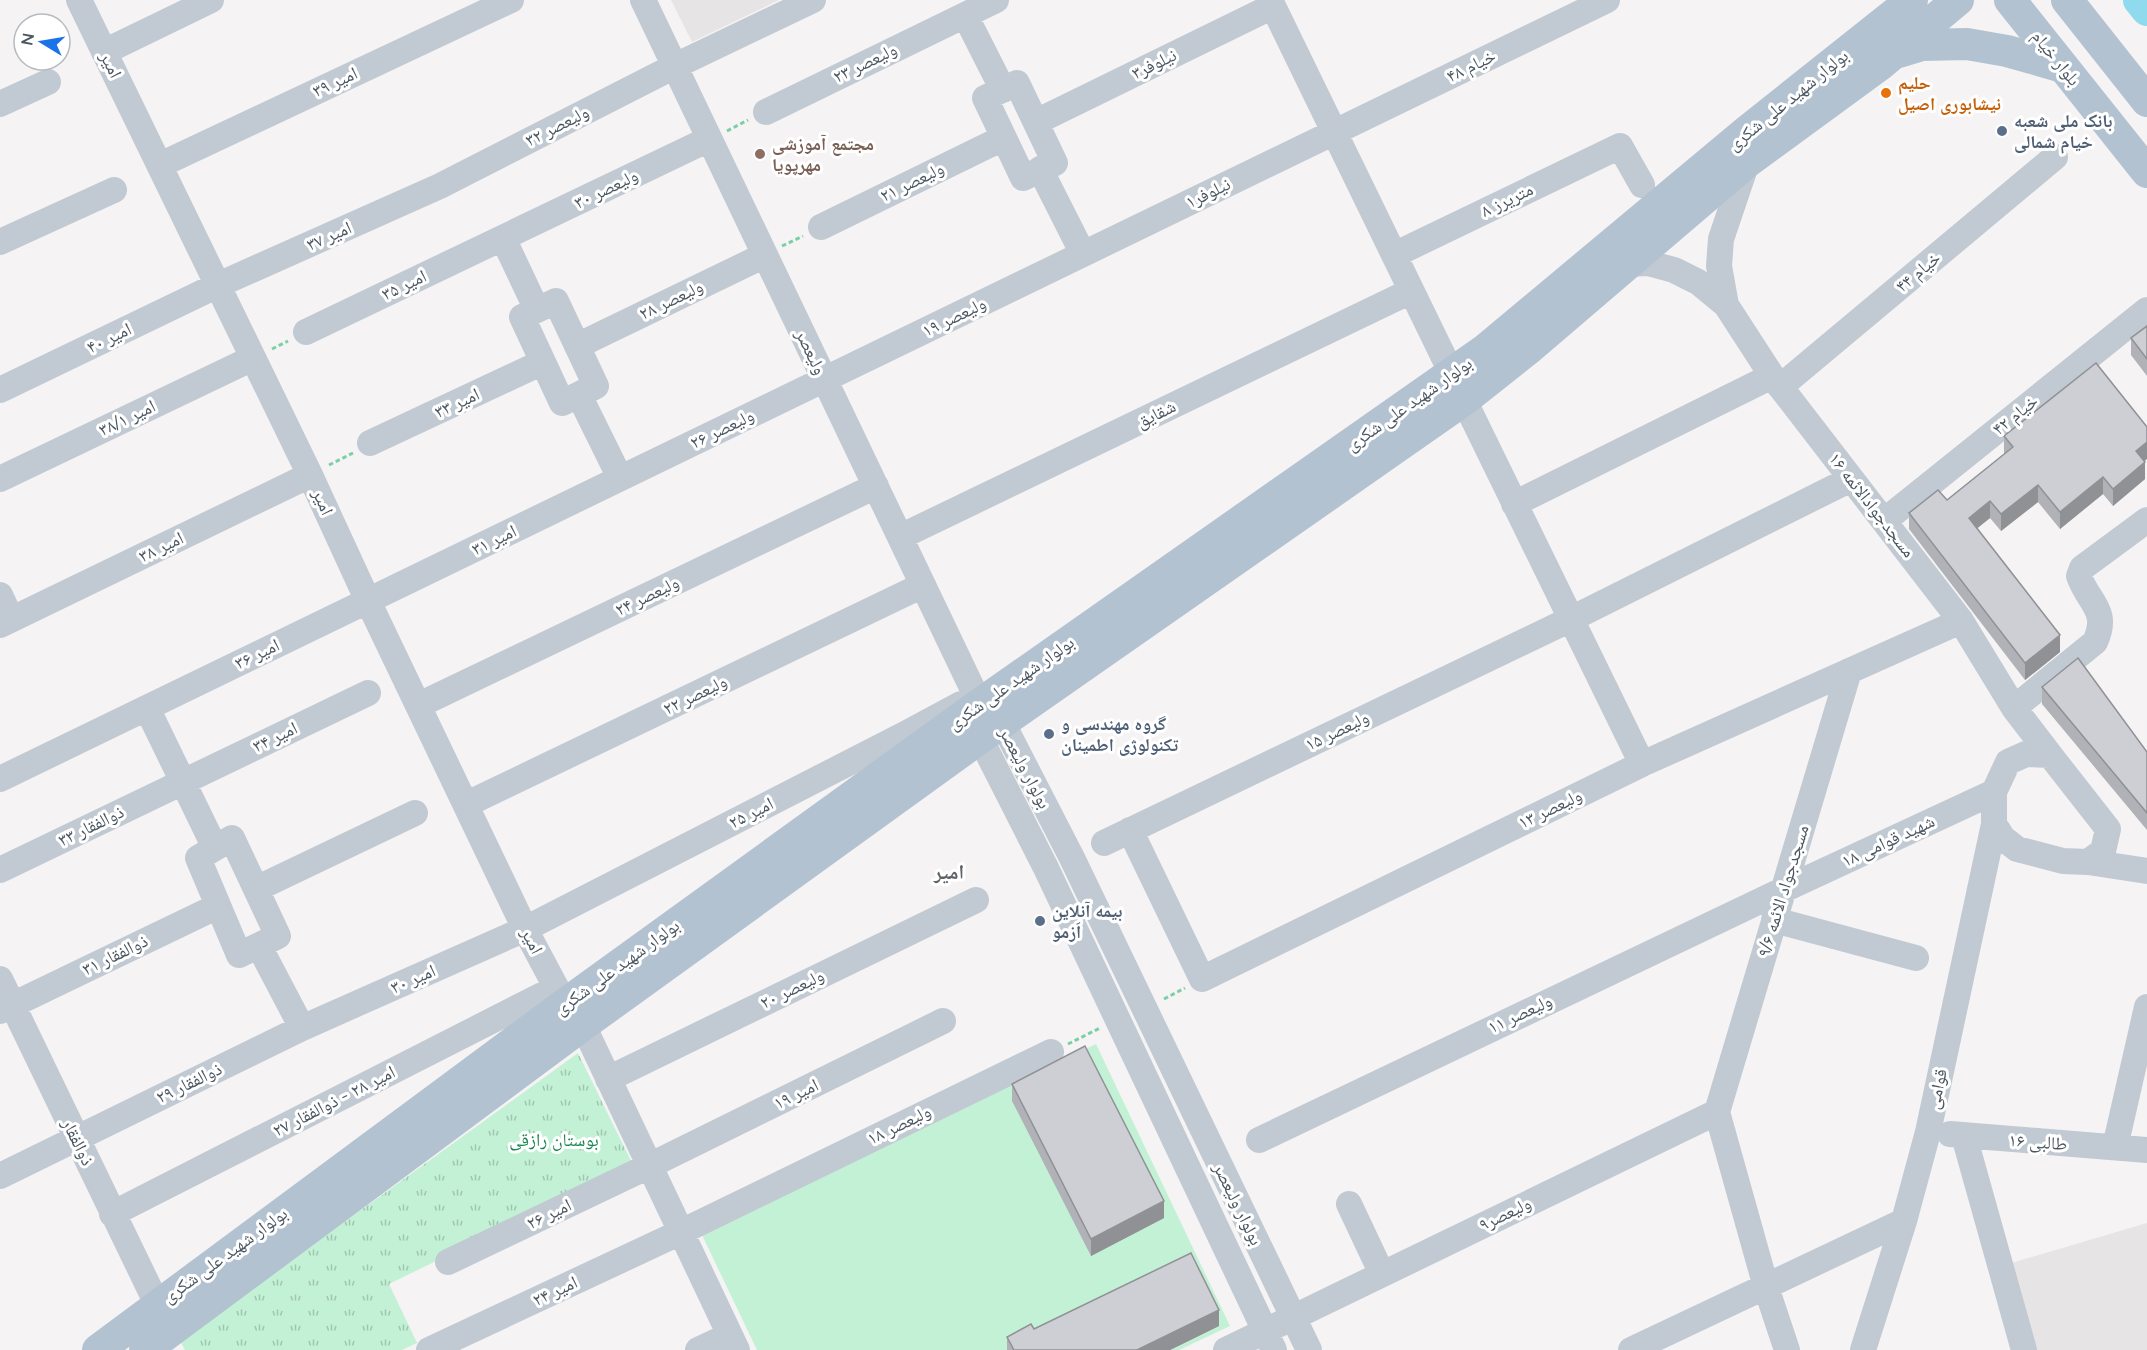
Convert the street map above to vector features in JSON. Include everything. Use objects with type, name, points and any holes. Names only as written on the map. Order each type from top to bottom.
[{"type":"main road","points":[[1892,0],[1886,41],[1922,45],[1967,44],[2007,51],[2063,66]]},
{"type":"main road","name":"بولوار شهید علی شکری","points":[[98,1350],[161,1334],[568,1006],[1458,387],[1527,350],[1886,41],[1912,0]]},
{"type":"main road","name":"بولوار شهید علی شکری","points":[[1458,387],[1486,349],[1746,132],[1886,41],[1958,0]]},
{"type":"main road","name":"بلوار خیام","points":[[2010,0],[2147,172]]},
{"type":"main road","points":[[2076,7],[2147,101]]},
{"type":"street","name":"امیر","points":[[79,0],[310,475],[525,929],[608,1079],[733,1342]]},
{"type":"street","points":[[104,52],[211,0]]},
{"type":"street","name":"امیر ۳۹","points":[[160,165],[511,0]]},
{"type":"street","name":"ولیعصر","points":[[643,0],[984,715]]},
{"type":"street","name":"ولیعصر ۳۲","points":[[440,186],[675,66],[813,0]]},
{"type":"street","name":"ولیعصر ۲۳","points":[[766,112],[996,0]]},
{"type":"street","name":"خیام ۴۸","points":[[1334,132],[1607,0]]},
{"type":"street","points":[[1271,3],[1642,764]]},
{"type":"street","name":"نیلوفر۳","points":[[1036,122],[1271,3]]},
{"type":"street","points":[[965,15],[1003,90]]},
{"type":"street","points":[[0,104],[48,82]]},
{"type":"street","points":[[1017,82],[1036,122],[1055,163],[1023,178],[985,98],[1017,82]]},
{"type":"street","name":"نیلوفر۱","points":[[1083,254],[1334,132]]},
{"type":"street","name":"ولیعصر ۲۱","points":[[820,227],[1004,138]]},
{"type":"street","name":"ولیعصر ۳۰","points":[[503,238],[710,139]]},
{"type":"street","name":"۸ متریرز","points":[[1394,255],[1620,146],[1642,185]]},
{"type":"street","name":"خیام ۴۴","points":[[1514,504],[1776,382],[2055,157]]},
{"type":"street","points":[[1726,305],[1719,266],[1721,239],[1747,162]]},
{"type":"street","points":[[1040,170],[1083,254]]},
{"type":"street","name":"امیر ۳۷","points":[[218,285],[440,186]]},
{"type":"street","points":[[0,242],[114,190]]},
{"type":"street","points":[[503,238],[537,310]]},
{"type":"street","name":"امیر ۳۵","points":[[306,332],[503,238]]},
{"type":"street","name":"ولیعصر ۱۹","points":[[825,379],[1083,254]]},
{"type":"street","name":"ولیعصر ۲۸","points":[[577,346],[765,255]]},
{"type":"street","points":[[1626,264],[1648,263],[1674,270],[1698,282],[1726,305]]},
{"type":"street","name":"امیر ۴۰","points":[[0,390],[218,285]]},
{"type":"street","name":"شقایق","points":[[900,537],[1411,291]]},
{"type":"street","points":[[556,301],[577,346],[596,386],[562,403],[522,317],[556,301]]},
{"type":"street","name":"مسجدجوادالائمه ۱۶","points":[[1726,305],[1776,382],[1961,621],[2014,708],[2049,755]]},
{"type":"street","name":"خیام ۴۲","points":[[1884,521],[2147,310]]},
{"type":"street","name":"امیر ۳۸/۱","points":[[0,479],[253,358]]},
{"type":"street","name":"امیر ۳۳","points":[[370,443],[543,362]]},
{"type":"street","name":"ولیعصر ۲۶","points":[[620,478],[825,379]]},
{"type":"street","points":[[579,394],[620,478]]},
{"type":"street","name":"امیر ۳۸","points":[[6,622],[310,475]]},
{"type":"street","name":"امیر ۳۱","points":[[368,601],[620,478]]},
{"type":"street","name":"ولیعصر ۱۵","points":[[1104,843],[1570,619],[1851,478]]},
{"type":"street","name":"ولیعصر ۲۴","points":[[419,705],[876,486]]},
{"type":"street","points":[[2144,870],[2063,861],[2017,849],[2003,838],[1994,824],[1994,792],[2016,743],[2019,730],[2014,708],[2096,642],[2100,633],[2101,618],[2098,609],[2081,584],[2079,576],[2082,568],[2147,520]]},
{"type":"street","name":"ولیعصر ۲۲","points":[[467,804],[923,585]]},
{"type":"street","points":[[0,595],[6,622]]},
{"type":"street","name":"امیر ۳۶","points":[[0,779],[368,601]]},
{"type":"street","name":"ولیعصر ۱۳","points":[[1202,979],[1642,764],[1961,621]]},
{"type":"street","name":"مسجدجواد الائمه ۹/۶","points":[[1718,1112],[1849,670]]},
{"type":"street","name":"امیر ۳۴","points":[[183,782],[368,693]]},
{"type":"street","points":[[147,708],[215,848]]},
{"type":"street","name":"امیر ۲۵","points":[[525,929],[905,734],[984,715]]},
{"type":"street","name":"بولوار ولیعصر","points":[[984,715],[1072,858],[1309,1350]]},
{"type":"street","name":"بولوار ولیعصر","points":[[984,715],[1046,868],[1270,1340]]},
{"type":"street","points":[[2008,762],[2026,754],[2049,755],[2108,829],[2123,852],[2144,870]]},
{"type":"street","name":"ذوالفقار ۳۳","points":[[0,870],[183,782]]},
{"type":"street","name":"شهید قوامی ۱۸","points":[[1783,890],[1994,792]]},
{"type":"street","points":[[256,889],[415,813]]},
{"type":"street","name":"قوامی","points":[[1863,1350],[1905,1221],[1928,1132],[1994,824]]},
{"type":"street","points":[[2088,862],[2103,851],[2108,829]]},
{"type":"street","points":[[1130,830],[1202,979]]},
{"type":"street","points":[[232,838],[256,889],[278,936],[239,955],[198,858],[232,838]]},
{"type":"street","points":[[1983,874],[2000,854],[2017,849]]},
{"type":"street","name":"ولیعصر ۱۱","points":[[1259,1140],[1783,890]]},
{"type":"street","name":"ولیعصر ۲۰","points":[[608,1079],[976,900]]},
{"type":"street","name":"ذوالفقار ۳۱","points":[[6,1008],[218,906]]},
{"type":"street","points":[[1774,920],[1916,958]]},
{"type":"street","name":"امیر ۳۰","points":[[302,1028],[525,929]]},
{"type":"street","points":[[259,946],[302,1028]]},
{"type":"street","name":"ذوالفقار","points":[[0,979],[6,1008],[76,1138],[112,1214],[161,1334]]},
{"type":"street","name":"امیر ۲۸ - ذوالفقار ۲۷","points":[[112,1214],[568,1006]]},
{"type":"street","points":[[2115,1147],[2147,1007]]},
{"type":"street","name":"امیر ۱۹","points":[[649,1166],[943,1021]]},
{"type":"street","name":"ذوالفقار ۲۹","points":[[0,1176],[302,1028]]},
{"type":"street","name":"ولیعصر ۱۸","points":[[681,1232],[1051,1052]]},
{"type":"street","points":[[1718,1112],[1766,1287],[1787,1350]]},
{"type":"street","name":"ولیعصر۹","points":[[1226,1350],[1270,1340],[1293,1317],[1718,1112]]},
{"type":"street","name":"طالبی ۱۶","points":[[1928,1132],[2147,1150]]},
{"type":"street","points":[[1964,1136],[2024,1350]]},
{"type":"street","name":"امیر ۲۶","points":[[448,1262],[649,1166]]},
{"type":"street","points":[[1349,1204],[1382,1274]]},
{"type":"street","points":[[1631,1350],[1905,1221]]},
{"type":"street","name":"امیر ۲۴","points":[[429,1350],[681,1232]]},
{"type":"street","points":[[698,1350],[733,1342]]},
{"type":"path","points":[[710,139],[766,112]]},
{"type":"path","points":[[765,255],[820,227]]},
{"type":"path","points":[[253,358],[306,332]]},
{"type":"path","points":[[310,475],[370,443]]},
{"type":"path","points":[[1144,1008],[1202,979]]},
{"type":"path","points":[[1051,1052],[1118,1020]]},
{"type":"shaded area","points":[[671,0],[779,0],[692,42]]},
{"type":"shaded area","points":[[2147,1223],[2147,1350],[2031,1350],[2008,1264]]},
{"type":"green space","points":[[1096,1044],[1230,1326],[1179,1350],[757,1350],[702,1235]]},
{"type":"green space","name":"بوستان رازقی","points":[[578,1053],[633,1165],[389,1284],[417,1343],[402,1350],[185,1350],[180,1341]]},
{"type":"building","points":[[2147,326],[2147,359],[2131,338]]},
{"type":"building","points":[[2096,363],[2147,427],[2147,442],[2136,451],[2145,462],[2113,489],[2103,477],[2060,512],[2038,485],[2001,514],[1990,501],[1969,518],[2060,635],[2025,663],[1909,513],[1938,490],[1947,500],[2013,447],[2004,436]]},
{"type":"building","points":[[2078,658],[2147,752],[2147,813],[2042,687]]},
{"type":"building","points":[[1085,1046],[1164,1201],[1091,1239],[1012,1084]]},
{"type":"building","points":[[1191,1253],[1219,1310],[1137,1350],[1014,1350],[1007,1337],[1031,1324],[1034,1329]]},
{"type":"waterway","points":[[2139,0],[2147,10]]},
{"type":"place","name":"حلیم نیشابوری اصیل","points":[[1886,93]]},
{"type":"place","name":"بانک ملی شعبه خیام شمالی","points":[[2002,131]]},
{"type":"place","name":"مجتمع آموزشی مهرپویا","points":[[760,154]]},
{"type":"place","name":"گروه مهندسی و تکنولوژی اطمینان","points":[[1049,734]]},
{"type":"place","name":"بیمه آنلاین اَزمو","points":[[1040,921]]},
{"type":"district","name":"امیر","points":[[949,872]]}]
